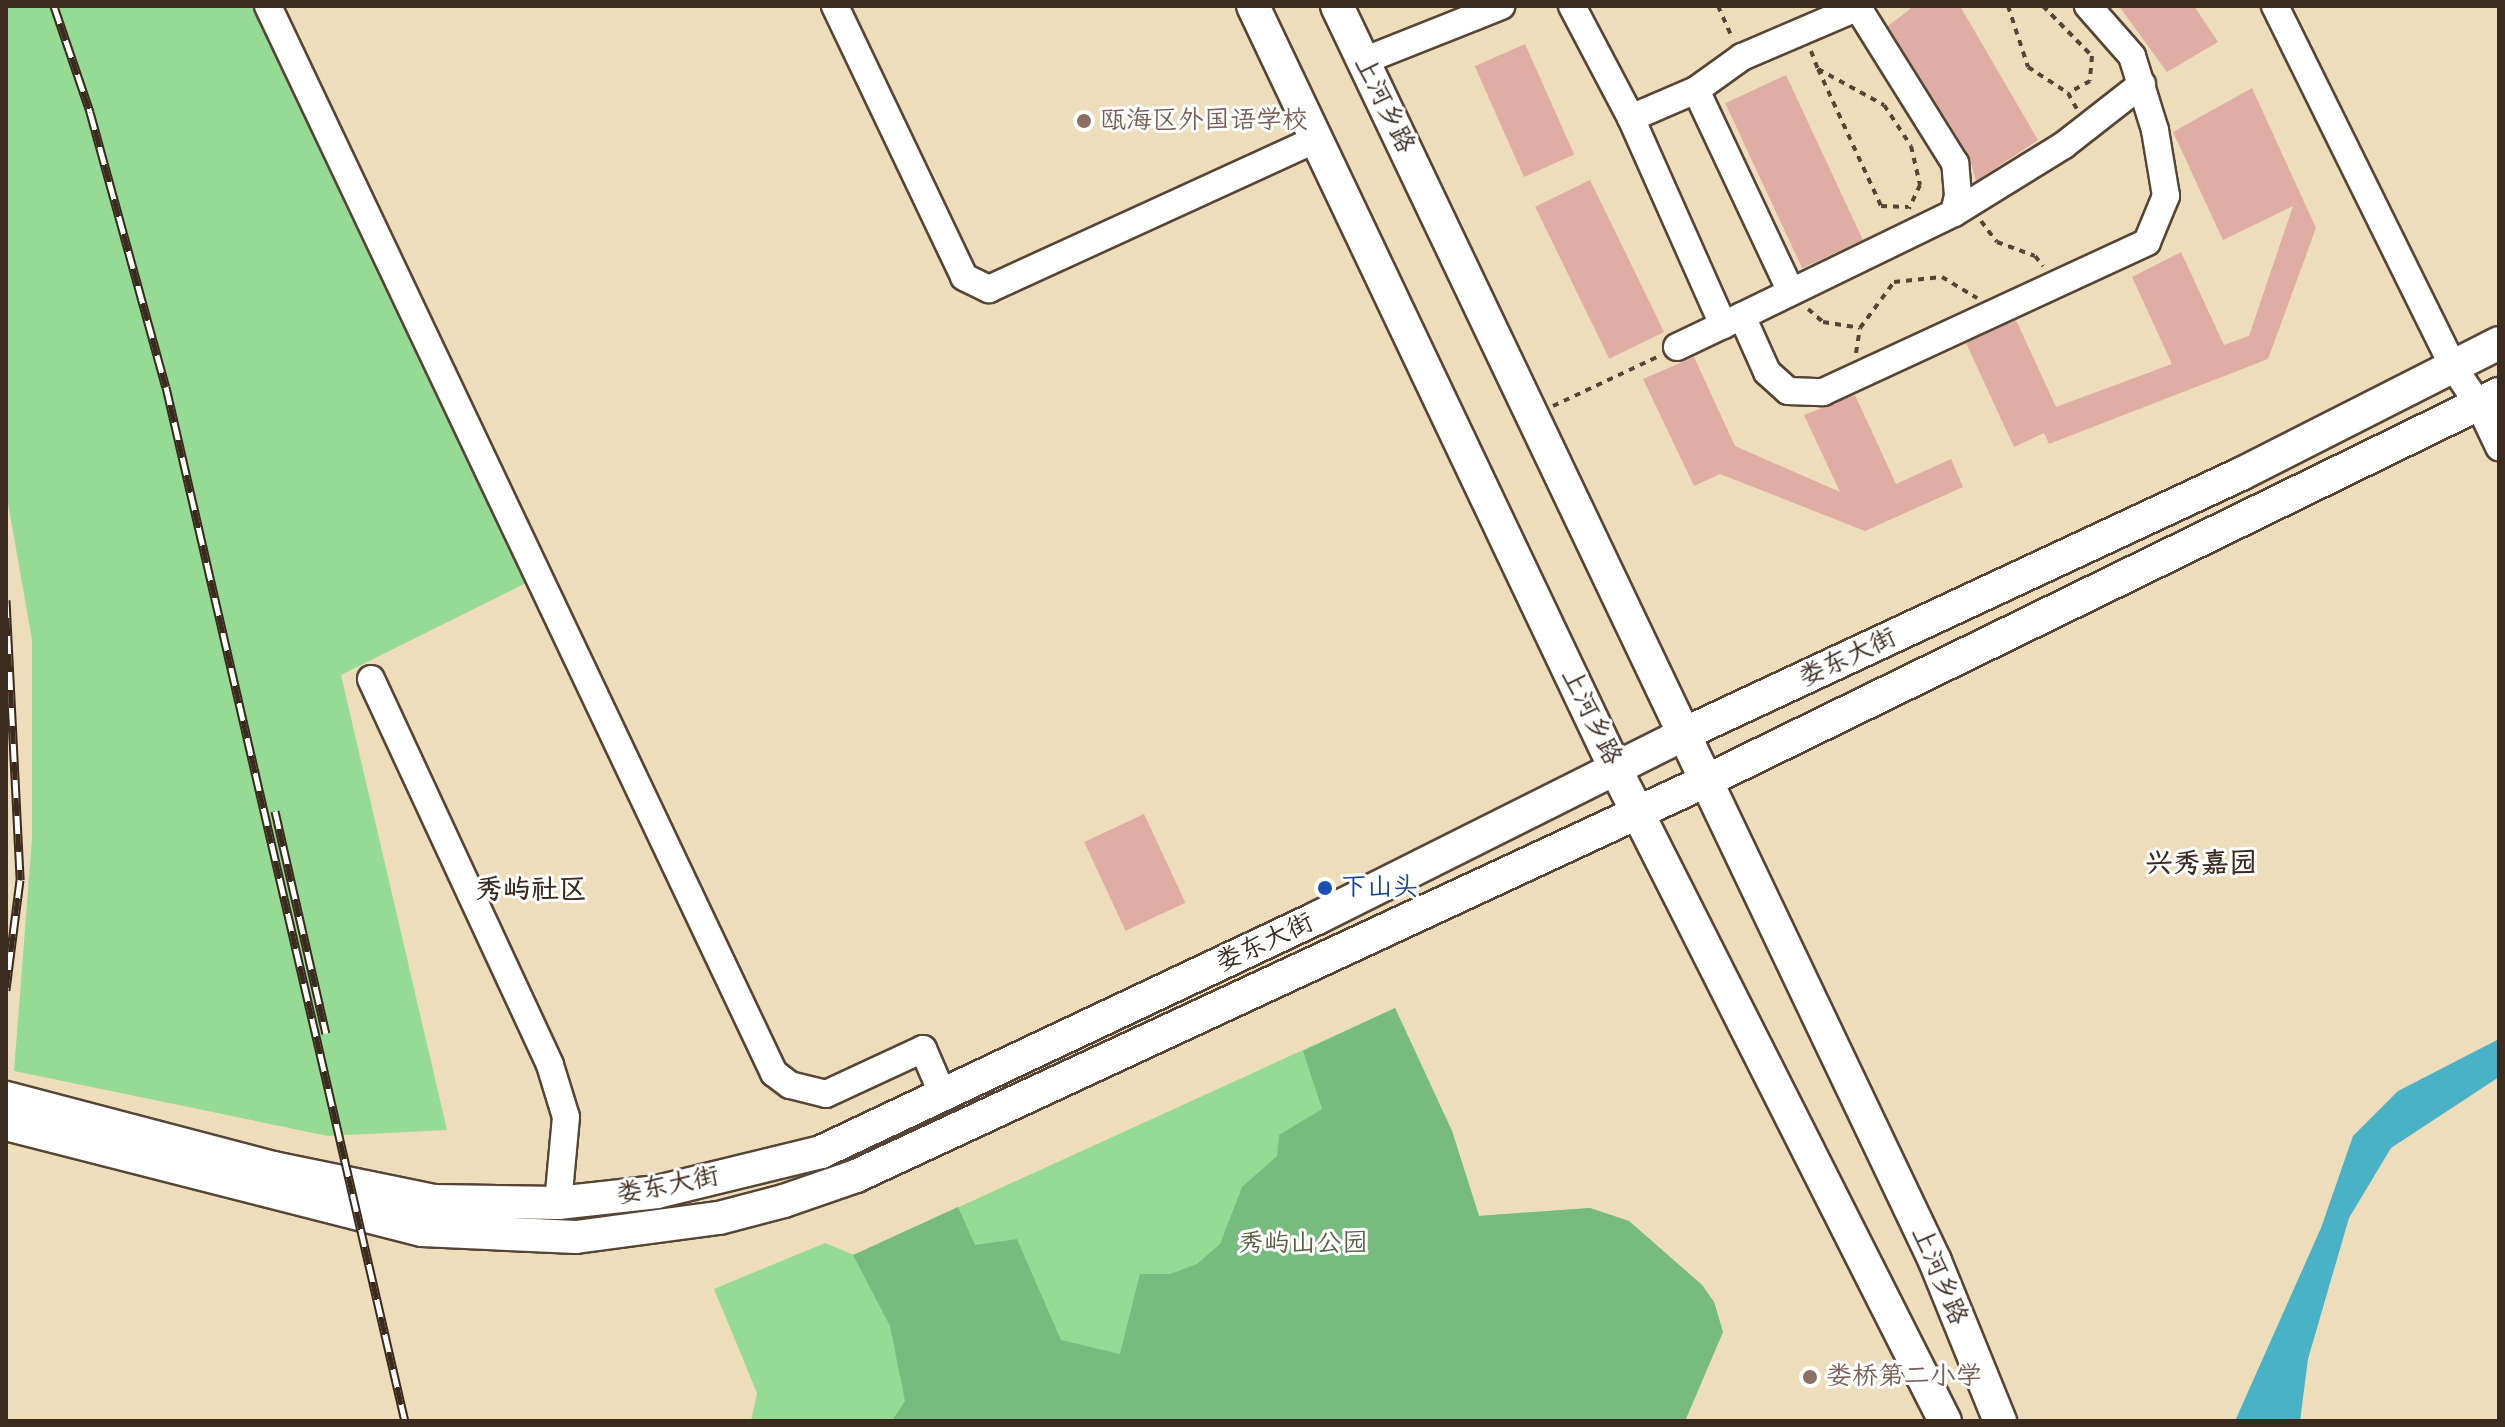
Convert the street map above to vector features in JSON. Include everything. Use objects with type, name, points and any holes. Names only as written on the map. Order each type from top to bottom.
[{"type":"main road","name":"上河乡路","points":[[1253,6],[1616,770],[1945,1421]]},
{"type":"main road","name":"上河乡路","points":[[1337,6],[1935,1261],[2000,1421]]},
{"type":"main road","name":"娄东大街","points":[[6,1098],[273,1168],[434,1201],[558,1203],[657,1192],[821,1152],[1317,918],[1686,733],[2212,488],[2499,343]]},
{"type":"main road","name":"娄东大街","points":[[6,1124],[422,1230],[576,1237],[719,1218],[784,1201],[856,1176],[1708,780],[2489,400]]},
{"type":"street","points":[[268,6],[774,1073],[790,1085],[826,1094],[923,1049],[943,1095]]},
{"type":"street","points":[[835,6],[964,277],[989,289],[1316,139]]},
{"type":"street","points":[[1363,61],[1501,6]]},
{"type":"street","points":[[1572,6],[1733,320],[1767,372],[1788,391],[1823,392],[2147,242],[2166,196],[2155,130],[2132,56],[2088,6]]},
{"type":"street","points":[[2275,6],[2454,368],[2489,400],[2499,447]]},
{"type":"street","points":[[1631,118],[1696,90],[1742,57],[1860,7],[1955,163],[1961,208]]},
{"type":"street","points":[[1677,347],[1791,292],[1914,218],[1961,208],[2087,127],[2142,84]]},
{"type":"street","points":[[1696,90],[1791,292]]},
{"type":"street","points":[[371,679],[550,1065],[566,1117],[558,1203]]},
{"type":"path","points":[[1718,6],[1742,57]]},
{"type":"path","points":[[2008,6],[2028,67],[2068,93],[2087,127]]},
{"type":"path","points":[[2043,6],[2092,56],[2090,81],[2068,93]]},
{"type":"path","points":[[1802,31],[1818,69],[1881,206],[1914,218],[1920,185],[1911,146],[1884,105],[1818,69]]},
{"type":"path","points":[[1961,208],[1997,242],[2035,256],[2058,283]]},
{"type":"path","points":[[1851,379],[1860,328],[1894,282],[1942,277],[1999,310]]},
{"type":"path","points":[[1791,292],[1823,322],[1860,328]]},
{"type":"path","points":[[1533,415],[1677,347]]},
{"type":"green space","points":[[6,6],[261,6],[532,580],[341,675],[447,1130],[328,1136],[14,1071],[32,838],[32,640],[6,492]]},
{"type":"green space","name":"秀屿山公园","points":[[1395,1008],[1452,1131],[1479,1216],[1590,1208],[1629,1221],[1702,1285],[1714,1302],[1723,1332],[1685,1421],[751,1421],[757,1393],[714,1289],[825,1243],[854,1255]]},
{"type":"green space","name":"秀屿山公园","points":[[1395,1008],[1452,1131],[1479,1216],[1590,1208],[1629,1221],[1702,1285],[1714,1302],[1723,1332],[1685,1421],[892,1421],[905,1401],[890,1326],[853,1255],[958,1207],[975,1245],[1017,1239],[1061,1340],[1120,1354],[1140,1274],[1170,1274],[1197,1264],[1220,1244],[1242,1187],[1277,1156],[1279,1135],[1322,1109],[1303,1051]]},
{"type":"water","points":[[2499,1039],[2499,1077],[2391,1148],[2349,1218],[2308,1359],[2300,1421],[2235,1421],[2321,1228],[2353,1136],[2398,1091]]},
{"type":"building","points":[[1914,6],[1960,6],[2038,140],[1976,181],[1969,155],[1888,26]]},
{"type":"building","points":[[2119,6],[2194,6],[2218,42],[2167,72]]},
{"type":"building","points":[[1525,44],[1574,155],[1524,177],[1475,66]]},
{"type":"building","points":[[1786,75],[1863,240],[1802,268],[1725,103]]},
{"type":"building","points":[[2252,88],[2316,228],[2268,359],[2049,444],[2044,433],[2014,447],[1966,343],[2016,320],[2056,407],[2172,364],[2132,277],[2181,252],[2224,345],[2249,336],[2293,206],[2223,240],[2173,132]]},
{"type":"building","points":[[1590,180],[1664,332],[1609,359],[1535,207]]},
{"type":"building","points":[[1694,357],[1735,446],[1840,492],[1804,415],[1855,395],[1896,484],[1951,459],[1963,487],[1865,531],[1720,474],[1694,486],[1643,379]]},
{"type":"building","points":[[1144,814],[1185,903],[1126,931],[1084,842]]},
{"type":"railway","points":[[54,6],[90,112],[166,387],[405,1421]]},
{"type":"railway","points":[[6,600],[20,880],[6,990]]},
{"type":"railway","points":[[275,811],[326,1033]]},
{"type":"place","name":"瓯海区外国语学校","points":[[1084,121]]},
{"type":"place","name":"下山头","points":[[1325,888]]},
{"type":"place","name":"娄桥第二小学","points":[[1810,1377]]},
{"type":"district","name":"兴秀嘉园","points":[[2201,864]]},
{"type":"district","name":"秀屿社区","points":[[531,890]]}]
